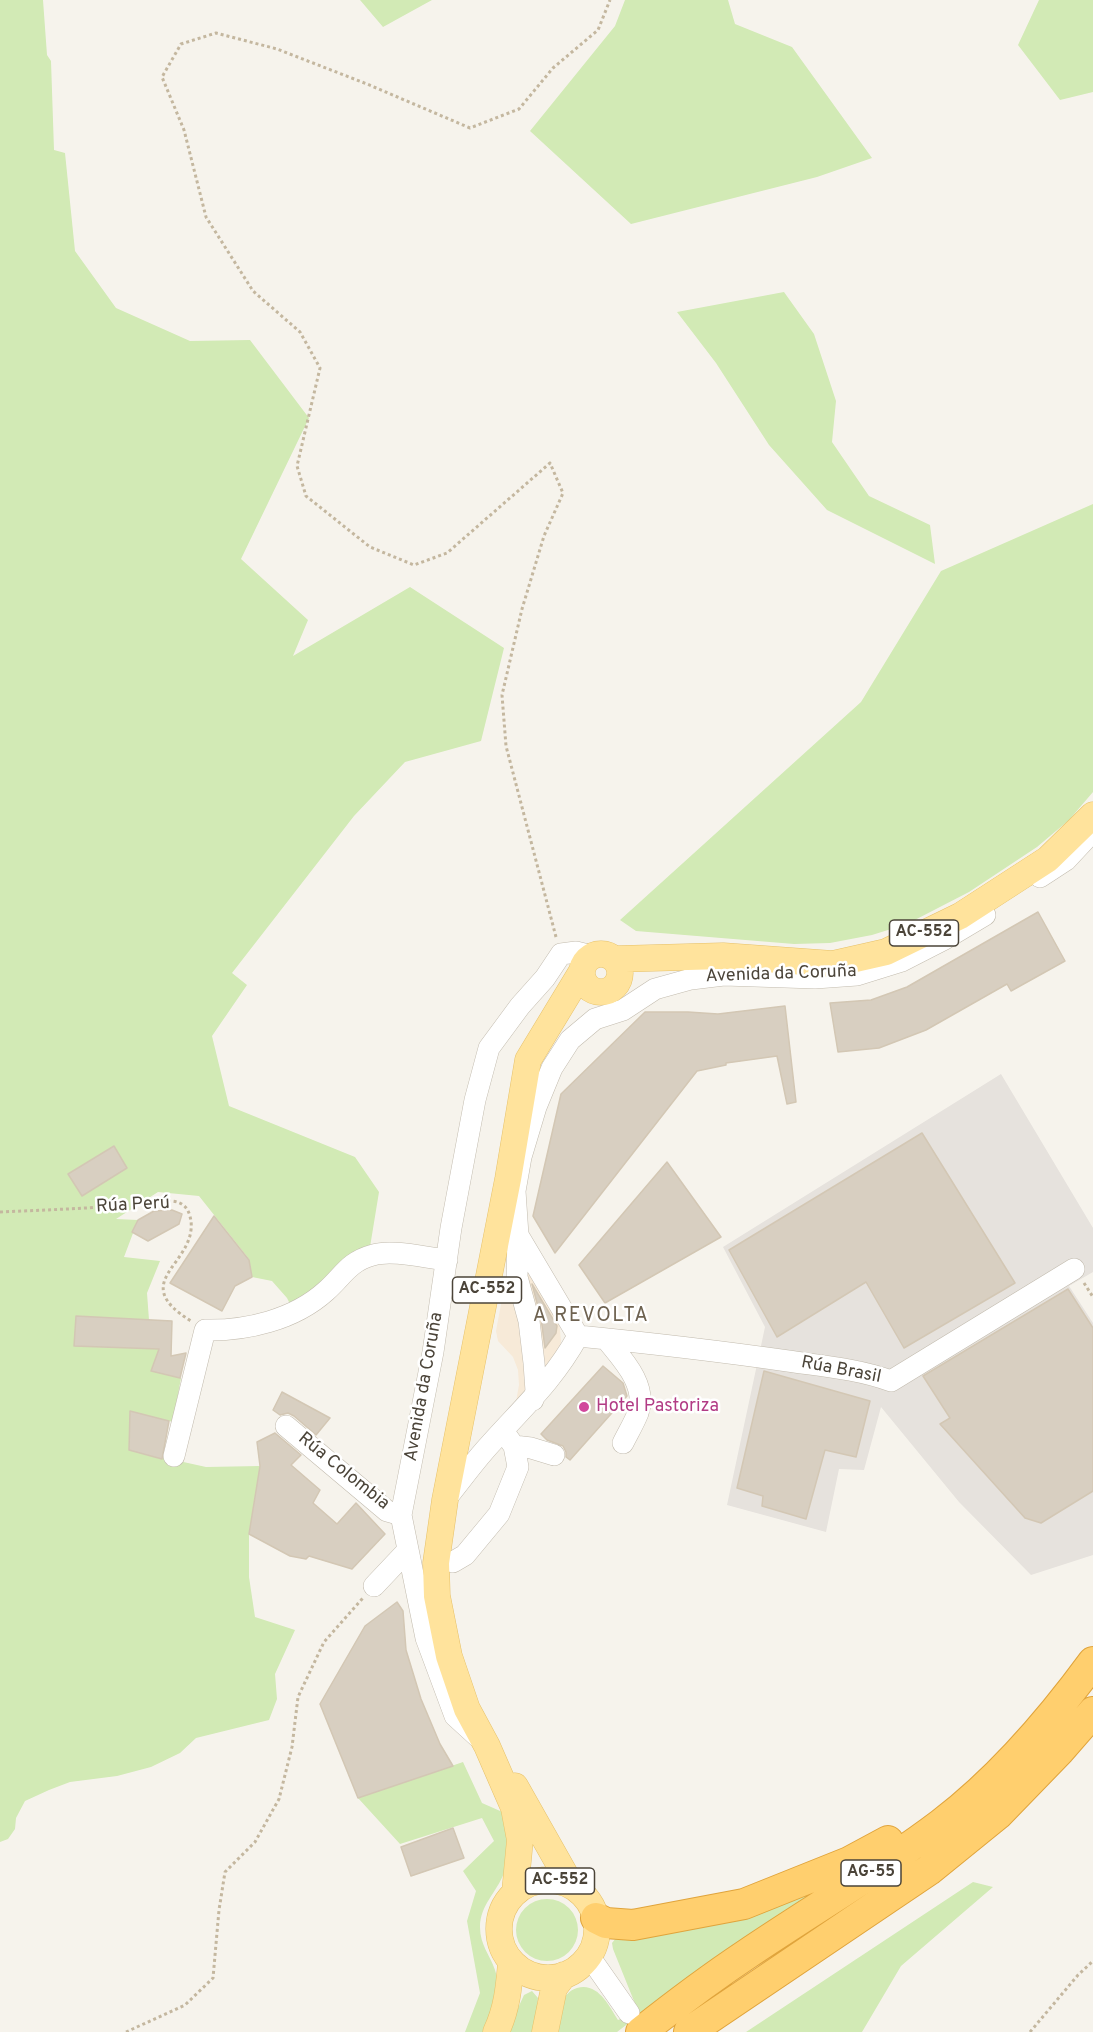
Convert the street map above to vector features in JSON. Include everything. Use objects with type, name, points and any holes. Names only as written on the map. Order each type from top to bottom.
[{"type":"highway","points":[[596,1918],[606,1923],[633,1925],[744,1904],[849,1862],[900,1834],[948,1800],[1085,1673]]},
{"type":"highway","name":"AG-55","points":[[635,2023],[747,1954],[943,1823],[1001,1771],[1044,1726],[1085,1673]]},
{"type":"highway","name":"AG-55","points":[[690,2032],[929,1870],[998,1814],[1093,1712]]},
{"type":"main road","name":"Avenida da Coruña","points":[[487,1746],[467,1709],[449,1656],[437,1596],[436,1563],[445,1500],[477,1343],[526,1070],[601,971],[723,956],[833,964],[886,952],[960,916],[1048,859],[1093,815]]},
{"type":"main road","name":"AC-552","points":[[487,1746],[523,1797],[571,1885]]},
{"type":"main road","name":"AC-552","points":[[487,1746],[514,1808],[520,1840],[515,1892]]},
{"type":"main road","name":"AC-552","points":[[495,2032],[509,1993],[511,1962],[502,1949],[498,1934],[499,1918],[505,1904],[515,1892],[527,1884],[542,1880],[557,1880],[571,1885],[583,1894],[596,1918],[596,1938],[589,1956]]},
{"type":"main road","points":[[511,1962],[522,1971],[536,1977],[550,1978],[564,1975],[578,1968],[589,1956]]},
{"type":"main road","points":[[545,2032],[554,1988],[564,1975]]},
{"type":"street","name":"Avenida da Coruña","points":[[515,1191],[521,1156],[536,1107],[552,1068],[570,1040],[596,1019],[623,1010],[655,989],[691,979],[724,975],[815,978],[857,975],[902,962],[974,922],[1066,860],[1093,831]]},
{"type":"street","name":"Avenida da Coruña","points":[[487,1746],[455,1716],[426,1638],[401,1515],[433,1352],[475,1100],[489,1048],[520,1006],[545,978],[561,954],[576,952],[588,955],[601,971]]},
{"type":"street","name":"Avenida da Coruña","points":[[526,1070],[515,1191],[518,1235],[578,1336]]},
{"type":"street","points":[[518,1235],[517,1277],[529,1321],[536,1391],[533,1400]]},
{"type":"street","points":[[174,1456],[205,1330],[230,1331],[263,1323],[296,1311],[326,1292],[351,1264],[374,1254],[447,1260]]},
{"type":"street","name":"Rúa Brasil","points":[[578,1336],[691,1347],[874,1375],[891,1381],[1074,1269]]},
{"type":"street","points":[[445,1500],[508,1438],[533,1400],[566,1359],[578,1336]]},
{"type":"street","points":[[606,1339],[625,1362],[639,1387],[639,1411],[623,1443]]},
{"type":"street","name":"Rúa Colombia","points":[[286,1426],[387,1511],[401,1515]]},
{"type":"street","points":[[508,1438],[554,1455]]},
{"type":"street","points":[[453,1562],[465,1555],[498,1514],[518,1467],[517,1455],[508,1438]]},
{"type":"street","points":[[374,1586],[408,1550]]},
{"type":"street","points":[[589,1956],[635,2023]]},
{"type":"path","points":[[561,954],[506,746],[502,695],[522,609],[544,536],[563,493],[550,463],[447,553],[414,564],[370,548],[306,496],[297,466],[320,368],[300,332],[253,291],[206,217],[184,130],[162,77],[181,44],[216,33],[278,50],[368,84],[470,128],[519,110],[553,68],[598,30],[610,0]]},
{"type":"path","name":"Rúa Perú","points":[[0,1212],[172,1202],[183,1204],[189,1213],[191,1224],[189,1236],[164,1281],[162,1289],[165,1299],[185,1318],[205,1330]]},
{"type":"path","points":[[126,2032],[185,2005],[213,1978],[225,1872],[255,1842],[279,1799],[292,1747],[298,1697],[324,1642],[374,1586]]},
{"type":"path","points":[[1030,2032],[1078,1975],[1093,1961]]},
{"type":"shaded area","points":[[1001,1074],[1093,1228],[1093,1272],[1069,1286],[1093,1323],[1093,1555],[1031,1575],[959,1502],[881,1407],[864,1470],[839,1469],[826,1532],[727,1505],[765,1327],[723,1247]]},
{"type":"shaded area","points":[[512,1245],[558,1309],[561,1341],[559,1351],[515,1407],[519,1385],[518,1370],[513,1357],[498,1341],[496,1331]]},
{"type":"green space","points":[[0,0],[43,0],[47,55],[51,61],[54,150],[65,153],[75,251],[116,308],[190,341],[250,340],[309,418],[241,559],[308,620],[293,656],[410,587],[504,648],[481,741],[405,762],[354,816],[232,973],[247,985],[212,1036],[229,1106],[355,1157],[379,1192],[370,1247],[351,1253],[326,1280],[291,1306],[272,1281],[252,1277],[249,1259],[199,1196],[158,1192],[116,1219],[138,1220],[124,1257],[160,1261],[147,1293],[149,1320],[76,1317],[74,1346],[159,1349],[151,1371],[181,1378],[173,1422],[130,1411],[129,1450],[206,1467],[260,1466],[249,1534],[249,1577],[255,1617],[295,1630],[275,1674],[277,1699],[269,1720],[196,1738],[180,1753],[151,1767],[117,1776],[70,1782],[49,1790],[25,1801],[16,1818],[15,1829],[8,1839],[0,1842]]},
{"type":"green space","points":[[360,0],[432,0],[383,27]]},
{"type":"green space","points":[[625,0],[728,0],[735,24],[792,47],[872,158],[817,177],[631,224],[530,131],[615,26]]},
{"type":"green space","points":[[1039,0],[1093,0],[1093,92],[1060,100],[1018,45]]},
{"type":"green space","points":[[784,292],[814,334],[836,401],[832,442],[869,496],[930,525],[935,564],[827,510],[769,445],[716,363],[677,312]]},
{"type":"green space","points":[[1093,504],[1093,792],[1069,820],[1037,847],[969,892],[907,924],[872,935],[830,943],[794,944],[636,931],[620,920],[861,702],[941,571]]},
{"type":"green space","points":[[463,1762],[482,1803],[507,1814],[508,1821],[506,1866],[483,1912],[480,1927],[483,1945],[497,1978],[495,2001],[484,2032],[465,2032],[480,1993],[467,1921],[476,1891],[463,1871],[494,1841],[482,1818],[400,1844],[358,1798]]},
{"type":"green space","points":[[973,1882],[993,1887],[901,1966],[862,2032],[746,2032]]},
{"type":"green space","points":[[825,1885],[664,1996],[617,2032],[554,2032],[562,2001],[569,1992],[577,1988],[591,1988],[597,1992],[607,2002],[618,2020],[638,2011],[613,1949],[612,1943],[616,1938]]},
{"type":"green space","points":[[547,1899],[559,1901],[569,1908],[576,1918],[578,1930],[576,1942],[569,1952],[559,1959],[547,1961],[535,1959],[525,1952],[518,1942],[516,1930],[518,1918],[525,1908],[535,1901]]},
{"type":"green space","points":[[532,1991],[538,1998],[535,2032],[507,2032],[524,1995]]},
{"type":"building","points":[[1038,912],[1065,961],[1011,991],[1007,984],[926,1030],[879,1048],[838,1052],[830,1003],[871,1000],[907,987]]},
{"type":"building","points":[[785,1006],[796,1102],[787,1104],[777,1056],[726,1063],[726,1065],[697,1071],[555,1253],[533,1216],[561,1094],[645,1012],[718,1014]]},
{"type":"building","points":[[922,1133],[1015,1283],[904,1348],[866,1282],[777,1337],[729,1250]]},
{"type":"building","points":[[114,1146],[127,1168],[82,1196],[68,1174]]},
{"type":"building","points":[[667,1162],[721,1237],[605,1303],[579,1265]]},
{"type":"building","points":[[172,1210],[182,1214],[179,1224],[148,1241],[132,1232],[138,1220],[154,1211]]},
{"type":"building","points":[[214,1216],[249,1260],[252,1277],[235,1286],[222,1311],[170,1283]]},
{"type":"building","points":[[532,1284],[557,1326],[556,1333],[545,1348],[541,1318]]},
{"type":"building","points":[[1068,1289],[1093,1328],[1093,1491],[1041,1523],[1025,1518],[940,1424],[950,1418],[923,1376]]},
{"type":"building","points":[[76,1316],[172,1321],[171,1356],[186,1353],[180,1378],[151,1371],[159,1349],[74,1346]]},
{"type":"building","name":"Hotel Pastoriza","points":[[603,1366],[623,1383],[627,1396],[570,1460],[566,1457],[563,1446],[547,1440],[541,1434]]},
{"type":"building","points":[[764,1371],[870,1401],[856,1457],[825,1450],[806,1519],[762,1506],[763,1496],[737,1488]]},
{"type":"building","points":[[282,1392],[330,1418],[316,1435],[294,1416],[288,1413],[280,1415],[273,1410]]},
{"type":"building","points":[[130,1411],[169,1421],[162,1459],[129,1450]]},
{"type":"building","points":[[275,1433],[301,1455],[291,1465],[320,1490],[313,1503],[337,1524],[356,1503],[385,1534],[352,1569],[309,1556],[306,1559],[290,1556],[249,1534],[260,1466],[257,1442]]},
{"type":"building","points":[[397,1602],[403,1611],[406,1650],[421,1699],[440,1744],[453,1766],[358,1798],[320,1704],[365,1626]]},
{"type":"building","points":[[453,1828],[464,1858],[411,1876],[401,1847]]},
{"type":"place","name":"Hotel Pastoriza","points":[[584,1407]]},
{"type":"district","name":"A REVOLTA","points":[[591,1317]]}]
